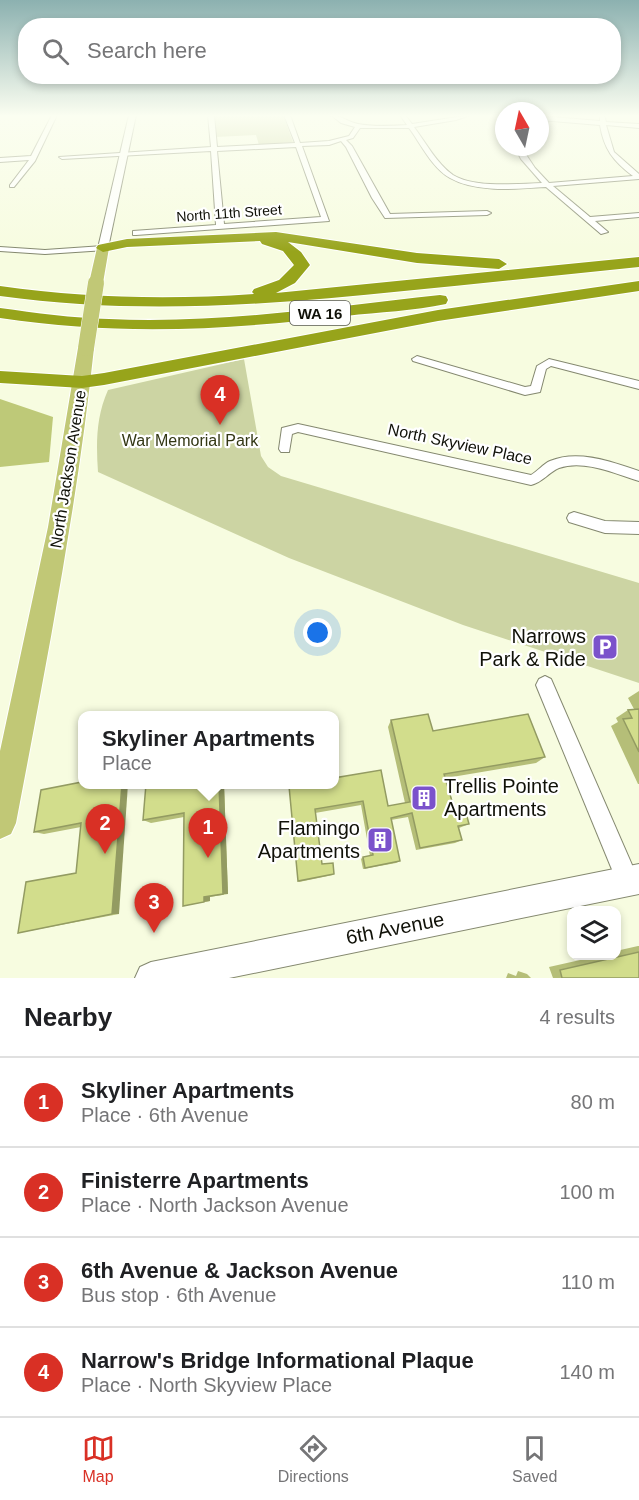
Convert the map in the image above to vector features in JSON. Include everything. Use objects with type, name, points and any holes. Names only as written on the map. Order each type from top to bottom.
[{"type":"highway","points":[[104,248],[127,243],[254,236],[298,238],[417,258],[486,264],[639,261]]},
{"type":"highway","points":[[24,295],[166,298],[262,292],[277,288],[294,278],[302,265],[298,256],[290,248],[275,242],[258,240],[104,248]]},
{"type":"highway","name":"WA 16","points":[[0,291],[106,303],[175,304],[266,300],[639,261]]},
{"type":"highway","name":"WA 16","points":[[0,313],[97,324],[213,324],[639,279]]},
{"type":"highway","points":[[0,377],[82,382],[441,314],[545,297],[639,286]]},
{"type":"main road","name":"North Jackson Avenue","points":[[0,823],[51,567],[98,276],[123,161]]},
{"type":"main road","name":"6th Avenue","points":[[151,978],[634,880]]},
{"type":"street","points":[[12,186],[30,161]]},
{"type":"street","points":[[214,161],[220,227]]},
{"type":"street","name":"North 11th Street","points":[[136,233],[323,220],[327,218],[304,161]]},
{"type":"street","points":[[357,161],[388,216],[487,213]]},
{"type":"street","points":[[439,161],[459,181],[492,187],[639,177]]},
{"type":"street","points":[[526,161],[547,183],[604,232]]},
{"type":"street","points":[[618,161],[639,177]]},
{"type":"street","points":[[588,219],[639,215]]},
{"type":"street","points":[[0,249],[45,252],[104,248]]},
{"type":"street","points":[[417,360],[525,391],[536,389],[541,368],[549,362],[639,385]]},
{"type":"street","name":"North Skyview Place","points":[[285,449],[286,431],[298,428],[531,480],[539,477],[550,466],[566,462],[593,464],[639,476]]},
{"type":"street","points":[[574,518],[605,527],[639,528]]},
{"type":"street","points":[[544,685],[634,880]]},
{"type":"green space","name":"War Memorial Park","points":[[244,359],[261,456],[268,467],[281,476],[639,583],[639,683],[463,625],[289,558],[98,472],[98,430],[101,410],[108,390]]},
{"type":"green space","points":[[0,399],[53,417],[49,462],[0,467]]},
{"type":"building","points":[[639,709],[639,752],[623,719],[632,718],[628,710]]},
{"type":"building","points":[[428,714],[433,731],[528,714],[545,757],[444,774],[456,815],[466,813],[469,824],[458,826],[462,840],[420,848],[412,813],[391,818],[400,861],[365,868],[363,857],[373,855],[363,801],[315,809],[322,864],[333,863],[334,874],[298,881],[289,789],[339,789],[339,777],[381,770],[388,806],[410,802],[391,720]]},
{"type":"building","points":[[78,783],[78,789],[122,789],[112,914],[18,933],[26,882],[76,873],[81,823],[34,832],[41,790]]},
{"type":"building","points":[[146,789],[219,789],[223,894],[204,897],[204,902],[183,906],[184,813],[143,820]]},
{"type":"building","points":[[639,952],[639,978],[562,978],[560,970],[604,960],[621,960],[621,956]]},
{"type":"place","name":"Narrow's Bridge Informational Plaque","points":[[220,425]]},
{"type":"place","name":"Narrows Park & Ride","points":[[605,647]]},
{"type":"place","name":"Trellis Pointe Apartments","points":[[424,798]]},
{"type":"place","name":"Flamingo Apartments","points":[[380,840]]},
{"type":"place","name":"Finisterre Apartments","points":[[105,854]]},
{"type":"place","name":"Skyliner Apartments","points":[[208,858]]},
{"type":"place","name":"6th Avenue & Jackson Avenue","points":[[154,933]]}]
